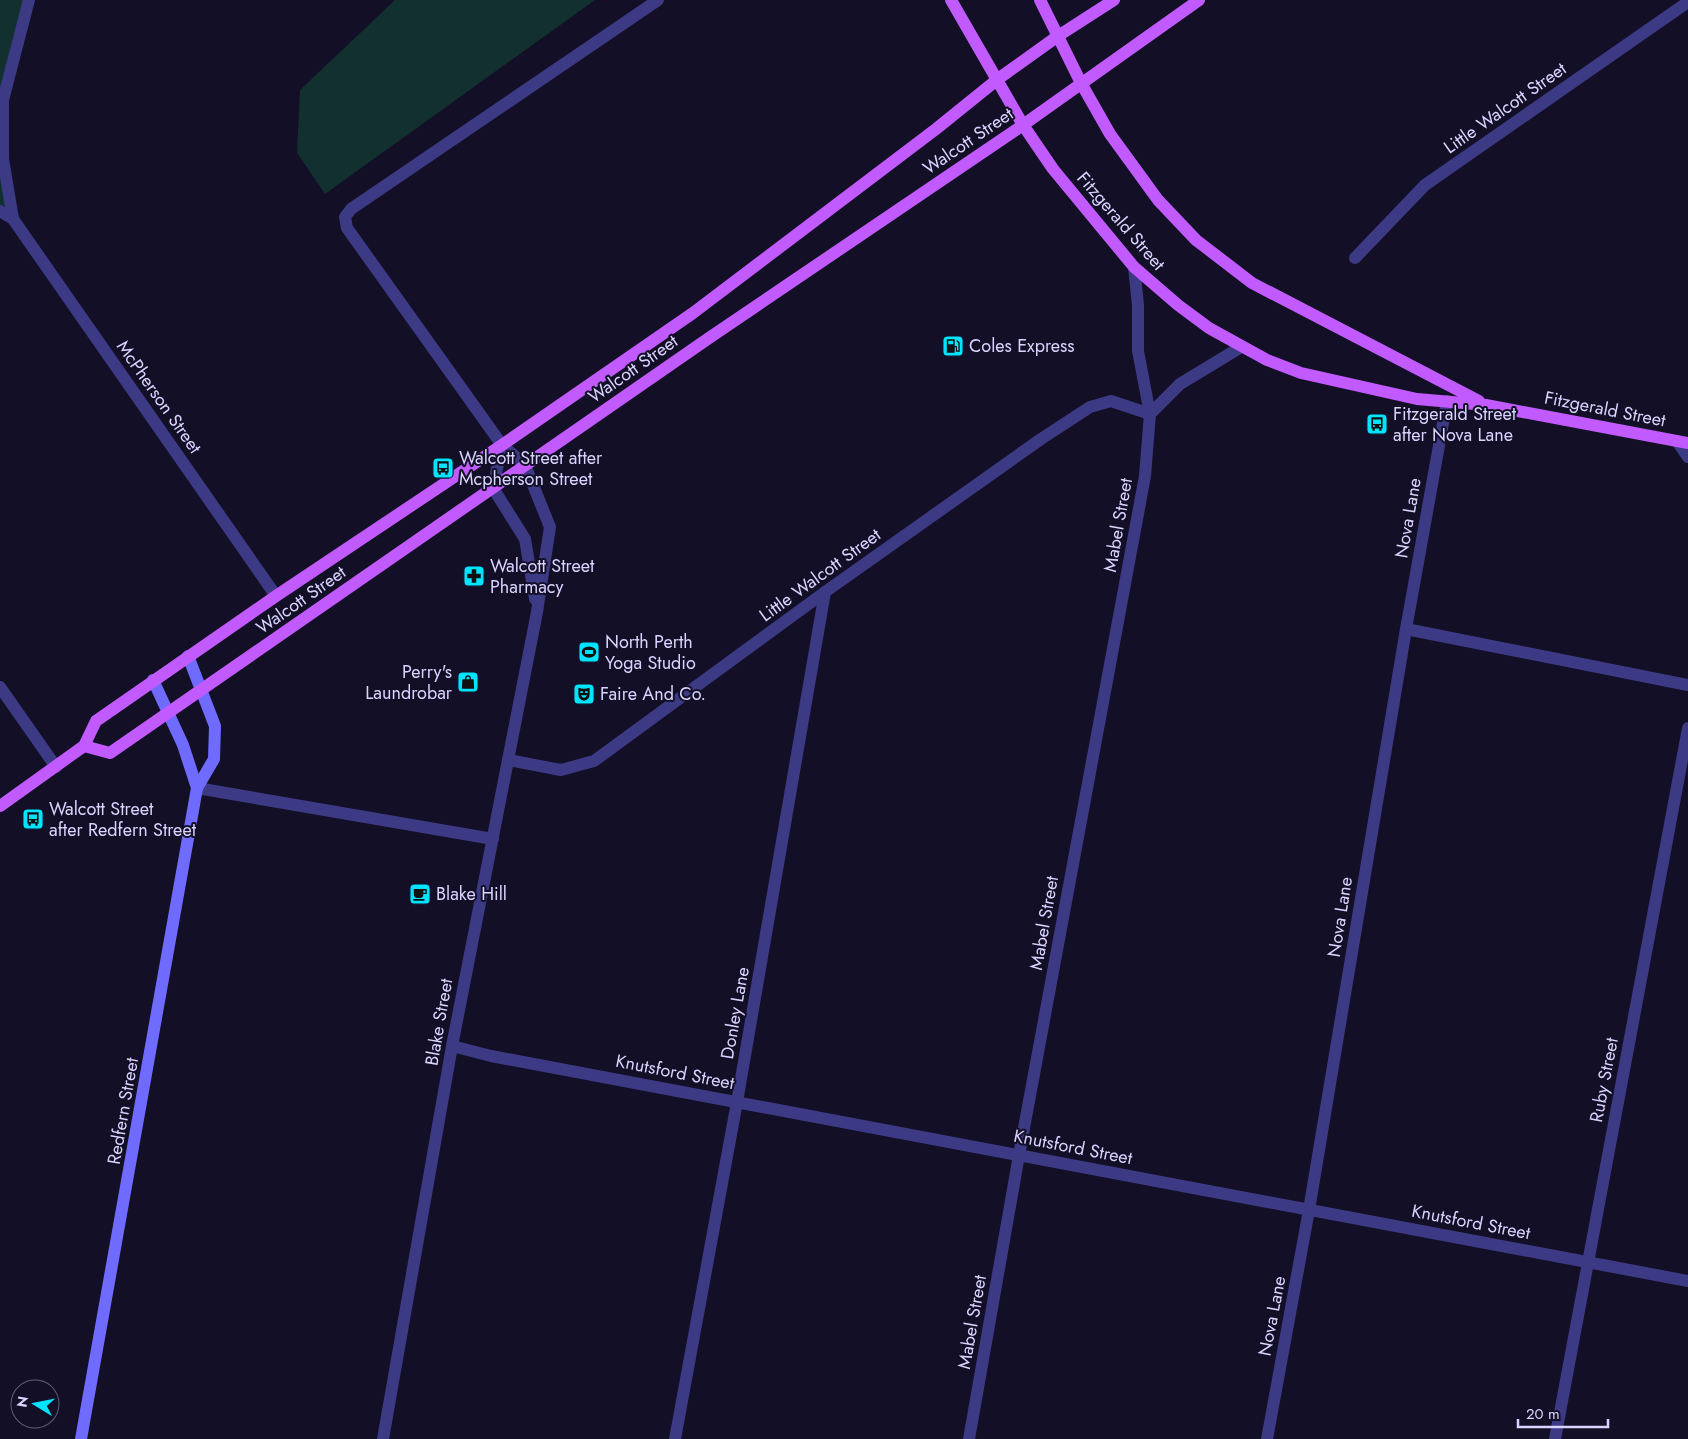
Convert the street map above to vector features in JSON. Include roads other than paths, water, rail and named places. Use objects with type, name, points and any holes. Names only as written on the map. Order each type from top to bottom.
[{"type":"main road","name":"Fitzgerald Street","points":[[951,0],[1023,125],[1052,169],[1134,267],[1178,305],[1209,328],[1266,360],[1301,373],[1417,399],[1486,405],[1683,442]]},
{"type":"main road","name":"Fitzgerald Street","points":[[1040,0],[1110,134],[1158,200],[1196,240],[1252,283],[1486,405]]},
{"type":"main road","name":"Walcott Street","points":[[0,806],[84,746],[96,721],[188,656],[502,445],[693,313],[936,129],[998,79],[1058,36],[1114,0]]},
{"type":"main road","name":"Walcott Street","points":[[84,746],[110,753],[1023,125],[1199,0]]},
{"type":"street","name":"McPherson Street","points":[[13,219],[3,159],[3,100],[28,0]]},
{"type":"street","name":"Blake Street","points":[[383,1439],[452,1046],[537,612],[550,527],[525,466],[502,445],[347,228],[345,217],[351,209],[658,0]]},
{"type":"street","name":"Little Walcott Street","points":[[1355,258],[1425,185],[1688,2]]},
{"type":"street","name":"McPherson Street","points":[[0,211],[13,219],[276,596]]},
{"type":"street","name":"Mabel Street","points":[[969,1439],[1019,1155],[1145,476],[1150,414],[1138,351],[1138,305],[1134,267]]},
{"type":"street","points":[[1150,414],[1180,384],[1241,347]]},
{"type":"street","name":"Little Walcott Street","points":[[508,760],[561,770],[594,761],[825,592],[1041,439],[1090,407],[1111,401],[1150,414]]},
{"type":"street","name":"Nova Lane","points":[[1267,1439],[1309,1210],[1406,629],[1447,402]]},
{"type":"street","points":[[1683,442],[1688,457]]},
{"type":"street","points":[[493,488],[502,445]]},
{"type":"street","name":"Blake Street","points":[[493,488],[525,539],[537,612]]},
{"type":"street","name":"Donley Lane","points":[[675,1439],[737,1102],[825,592]]},
{"type":"street","points":[[1406,629],[1688,685]]},
{"type":"street","name":"Redfern Street","points":[[81,1439],[197,788],[214,759],[215,726],[188,656]]},
{"type":"street","name":"Redfern Street","points":[[154,680],[183,746],[197,788]]},
{"type":"street","points":[[0,687],[56,766]]},
{"type":"street","name":"Ruby Street","points":[[1554,1439],[1688,728]]},
{"type":"street","points":[[197,788],[493,839]]},
{"type":"street","name":"Knutsford Street","points":[[452,1046],[491,1056],[1688,1281]]},
{"type":"place","name":"Coles Express","points":[[953,346]]},
{"type":"place","name":"Fitzgerald Street after Nova Lane","points":[[1377,424]]},
{"type":"place","name":"Walcott Street after Mcpherson Street","points":[[443,468]]},
{"type":"place","name":"Walcott Street Pharmacy","points":[[474,576]]},
{"type":"place","name":"North Perth Yoga Studio","points":[[589,652]]},
{"type":"place","name":"Perry's Laundrobar","points":[[468,682]]},
{"type":"place","name":"Faire And Co.","points":[[584,694]]},
{"type":"place","name":"Walcott Street after Redfern Street","points":[[33,819]]},
{"type":"place","name":"Blake Hill","points":[[420,894]]}]
